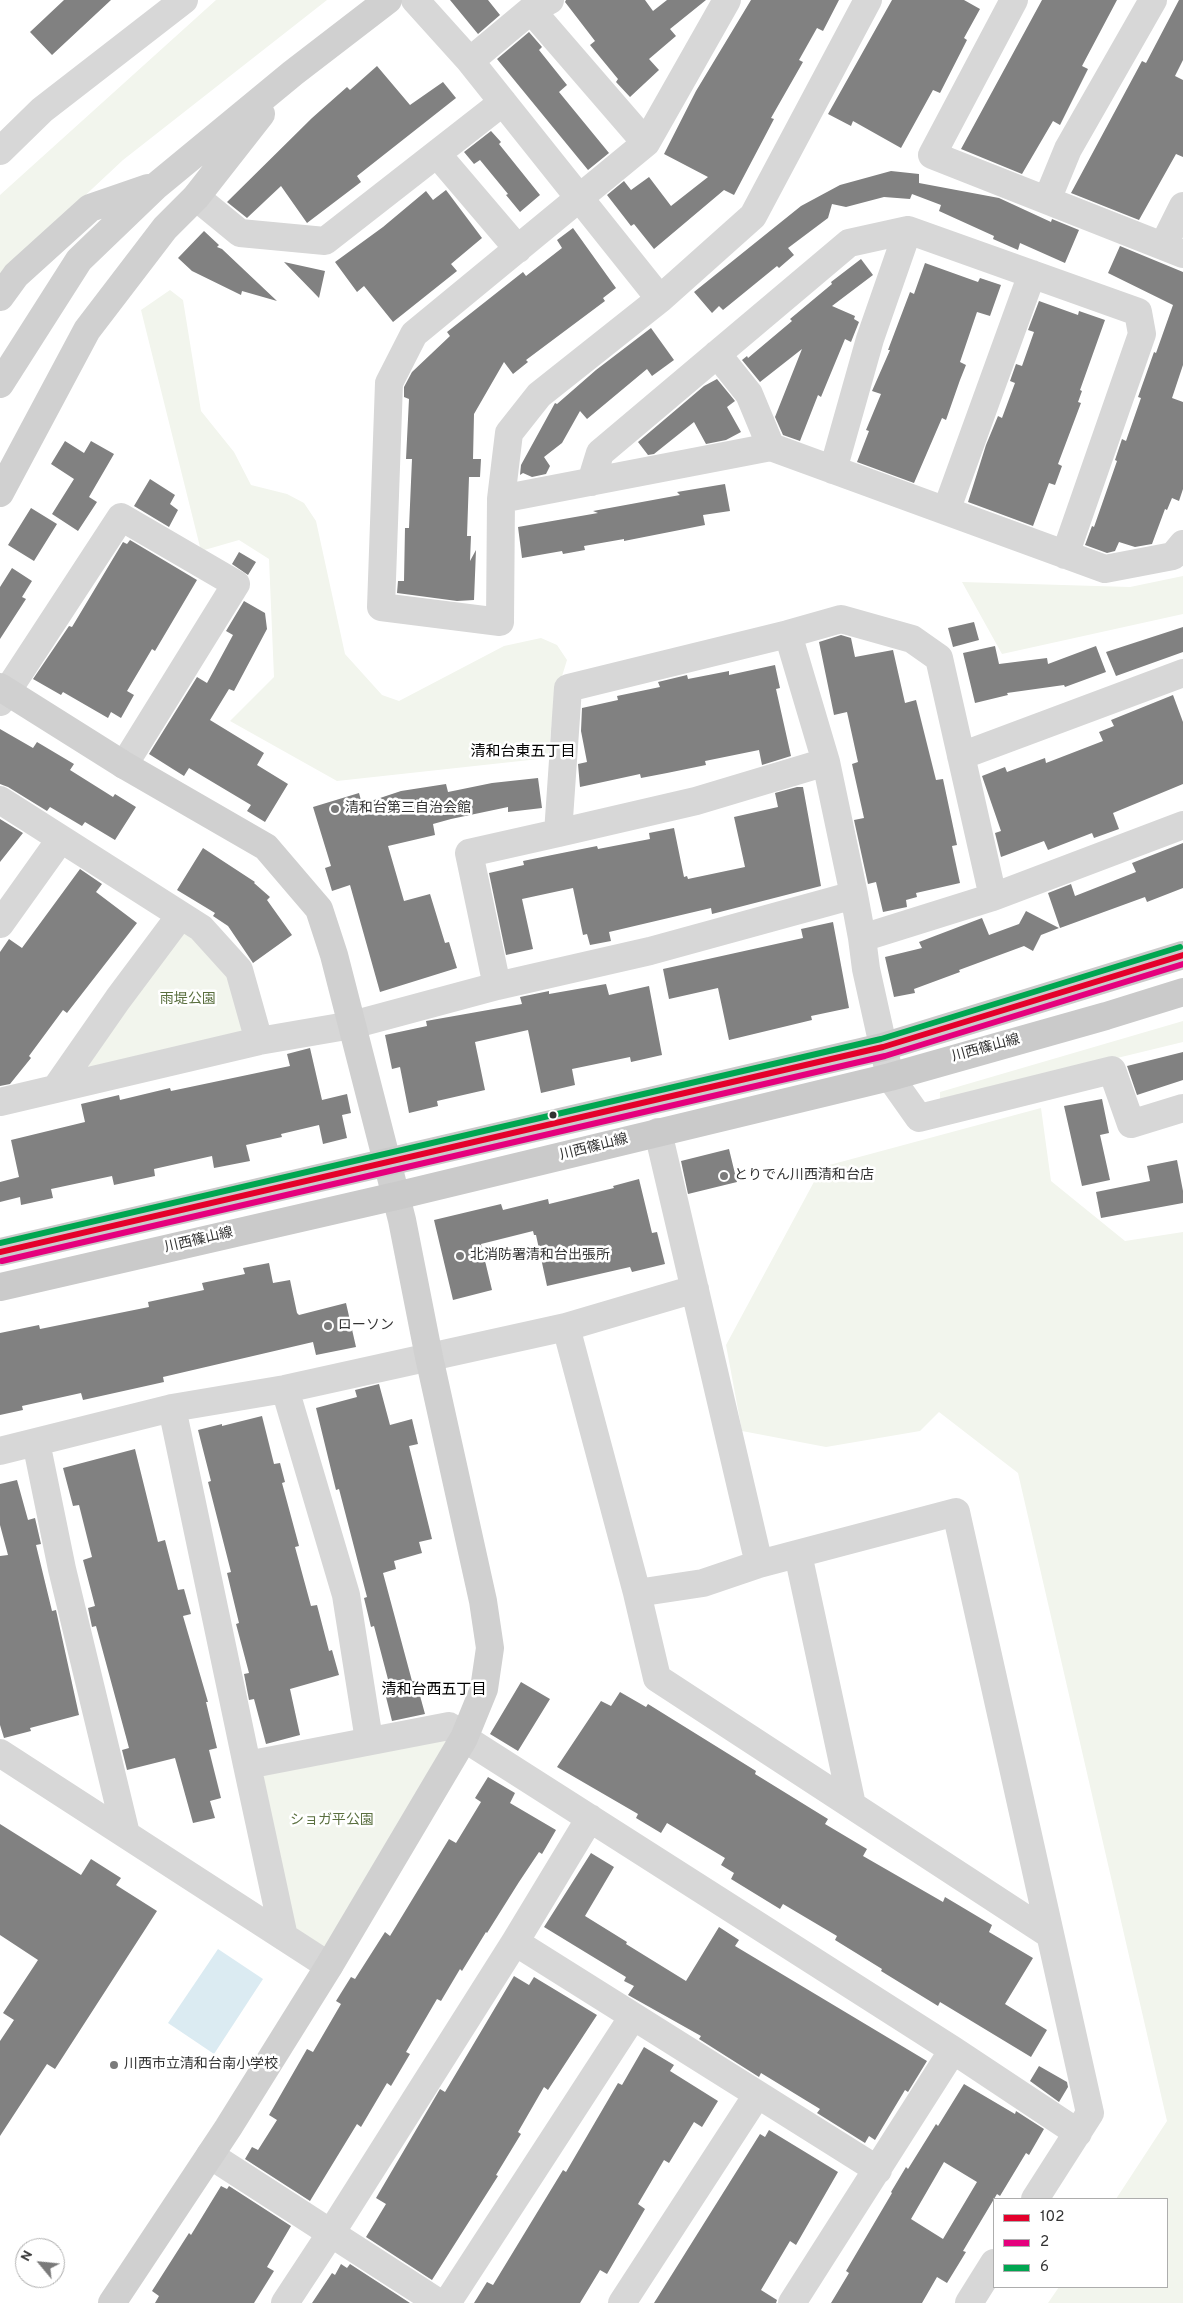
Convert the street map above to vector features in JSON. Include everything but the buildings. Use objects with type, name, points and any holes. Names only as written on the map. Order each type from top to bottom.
[{"type":"main road","points":[[0,1252],[883,1046],[1183,955]]},
{"type":"main road","name":"川西篠山線","points":[[0,1287],[396,1196],[890,1077],[1106,1016],[1183,992]]},
{"type":"street","points":[[0,151],[42,110],[184,0]]},
{"type":"street","points":[[0,384],[79,260],[156,186],[293,73],[388,0]]},
{"type":"street","points":[[415,0],[470,61],[660,299]]},
{"type":"street","points":[[727,0],[646,143],[414,334],[389,383],[381,607],[500,622],[501,499],[508,433],[539,395],[660,299],[753,216],[868,0]]},
{"type":"street","points":[[1014,0],[932,155],[1173,250],[1183,206]]},
{"type":"street","points":[[1047,200],[1068,149],[1153,0]]},
{"type":"street","points":[[470,61],[541,5],[646,143]]},
{"type":"street","points":[[0,493],[86,330],[165,228],[196,197],[293,73]]},
{"type":"street","points":[[196,197],[240,233],[325,241],[503,102]]},
{"type":"street","points":[[437,154],[518,249]]},
{"type":"street","points":[[0,297],[16,276],[90,208],[156,186]]},
{"type":"street","points":[[833,470],[870,338],[908,230]]},
{"type":"street","points":[[591,482],[600,453],[849,243],[908,230],[1138,312],[1142,334],[1065,555]]},
{"type":"street","points":[[946,511],[1032,274]]},
{"type":"street","points":[[717,354],[748,394],[771,447]]},
{"type":"street","points":[[501,499],[771,447],[1105,569],[1174,556],[1183,544]]},
{"type":"street","points":[[112,2303],[210,2155],[329,1966],[464,1738],[484,1689],[490,1648],[483,1601],[429,1357],[396,1196],[352,1025],[319,909],[266,847],[124,765],[3,694],[121,517],[236,584],[124,765]]},
{"type":"street","points":[[558,833],[568,688],[788,634],[841,619],[912,639],[939,658],[993,897]]},
{"type":"street","points":[[788,634],[826,762],[854,895],[866,969],[890,1077],[919,1118],[1112,1070],[1131,1124],[1183,1108]]},
{"type":"street","points":[[961,756],[1183,673]]},
{"type":"street","points":[[497,986],[469,853],[696,801],[826,762]]},
{"type":"street","points":[[0,800],[60,840],[201,928],[239,970],[259,1041]]},
{"type":"street","points":[[862,938],[993,897],[1183,825]]},
{"type":"street","points":[[0,924],[60,840]]},
{"type":"street","points":[[0,1102],[259,1041],[352,1025],[497,986],[650,951],[854,895]]},
{"type":"street","points":[[56,1088],[118,999],[180,916]]},
{"type":"street","points":[[658,1132],[759,1564]]},
{"type":"street","points":[[0,1451],[172,1408],[285,1389],[566,1327],[695,1289]]},
{"type":"street","points":[[566,1327],[657,1678],[1049,1934]]},
{"type":"street","points":[[285,1389],[346,1595],[369,1740]]},
{"type":"street","points":[[172,1408],[284,1937]]},
{"type":"street","points":[[36,1442],[62,1569],[126,1834]]},
{"type":"street","points":[[636,1593],[703,1583],[759,1564],[956,1512],[1090,2113],[1036,2198]]},
{"type":"street","points":[[798,1554],[852,1805]]},
{"type":"street","points":[[247,1765],[449,1726],[464,1738],[953,2050],[1078,2133]]},
{"type":"street","points":[[0,1752],[329,1966]]},
{"type":"street","points":[[285,2303],[331,2234],[515,1942],[590,1818]]},
{"type":"street","points":[[515,1942],[632,2018],[878,2170]]},
{"type":"street","points":[[447,2303],[632,2018]]},
{"type":"street","points":[[792,2303],[953,2050]]},
{"type":"street","points":[[622,2303],[757,2096]]},
{"type":"street","points":[[210,2155],[439,2303]]},
{"type":"street","points":[[969,2303],[993,2265]]},
{"type":"green space","points":[[216,0],[327,0],[123,160],[0,275],[0,195]]},
{"type":"green space","points":[[170,290],[183,300],[201,411],[234,452],[251,485],[287,494],[304,503],[316,521],[345,654],[382,695],[399,701],[504,646],[541,638],[557,645],[567,660],[554,702],[548,758],[337,781],[230,721],[274,677],[269,559],[239,540],[201,551],[141,310]]},
{"type":"green space","points":[[1183,576],[1183,614],[1002,654],[962,582],[1130,587]]},
{"type":"green space","name":"雨堤公園","points":[[180,916],[239,970],[259,1041],[56,1088]]},
{"type":"green space","points":[[1183,1021],[1183,1042],[940,1101],[940,1092]]},
{"type":"green space","points":[[1041,1108],[1051,1181],[1125,1241],[1183,1232],[1183,2303],[1048,2303],[1058,2288],[1168,2288],[1168,2198],[1117,2198],[1167,2121],[1018,1473],[939,1412],[920,1431],[826,1447],[742,1431],[726,1345],[822,1167]]},
{"type":"green space","name":"ショガ平公園","points":[[449,1726],[464,1738],[329,1966],[284,1937],[247,1765]]},
{"type":"shaded area","points":[[218,1949],[263,1979],[214,2054],[168,2023]]},
{"type":"transit line","name":"6","points":[[0,1243],[881,1039],[1180,947]]},
{"type":"transit line","name":"102","points":[[0,1252],[883,1047],[1183,955]]},
{"type":"transit line","name":"2","points":[[2,1261],[885,1056],[1183,964]]},
{"type":"place","name":"清和台第三自治会館","points":[[335,809]]},
{"type":"place","name":"とりでん川西清和台店","points":[[724,1176]]},
{"type":"place","name":"北消防署清和台出張所","points":[[460,1256]]},
{"type":"place","name":"ローソン","points":[[328,1326]]},
{"type":"place","name":"川西市立清和台南小学校","points":[[114,2065]]},
{"type":"district","name":"清和台東五丁目","points":[[523,753]]},
{"type":"district","name":"清和台西五丁目","points":[[434,1691]]}]
